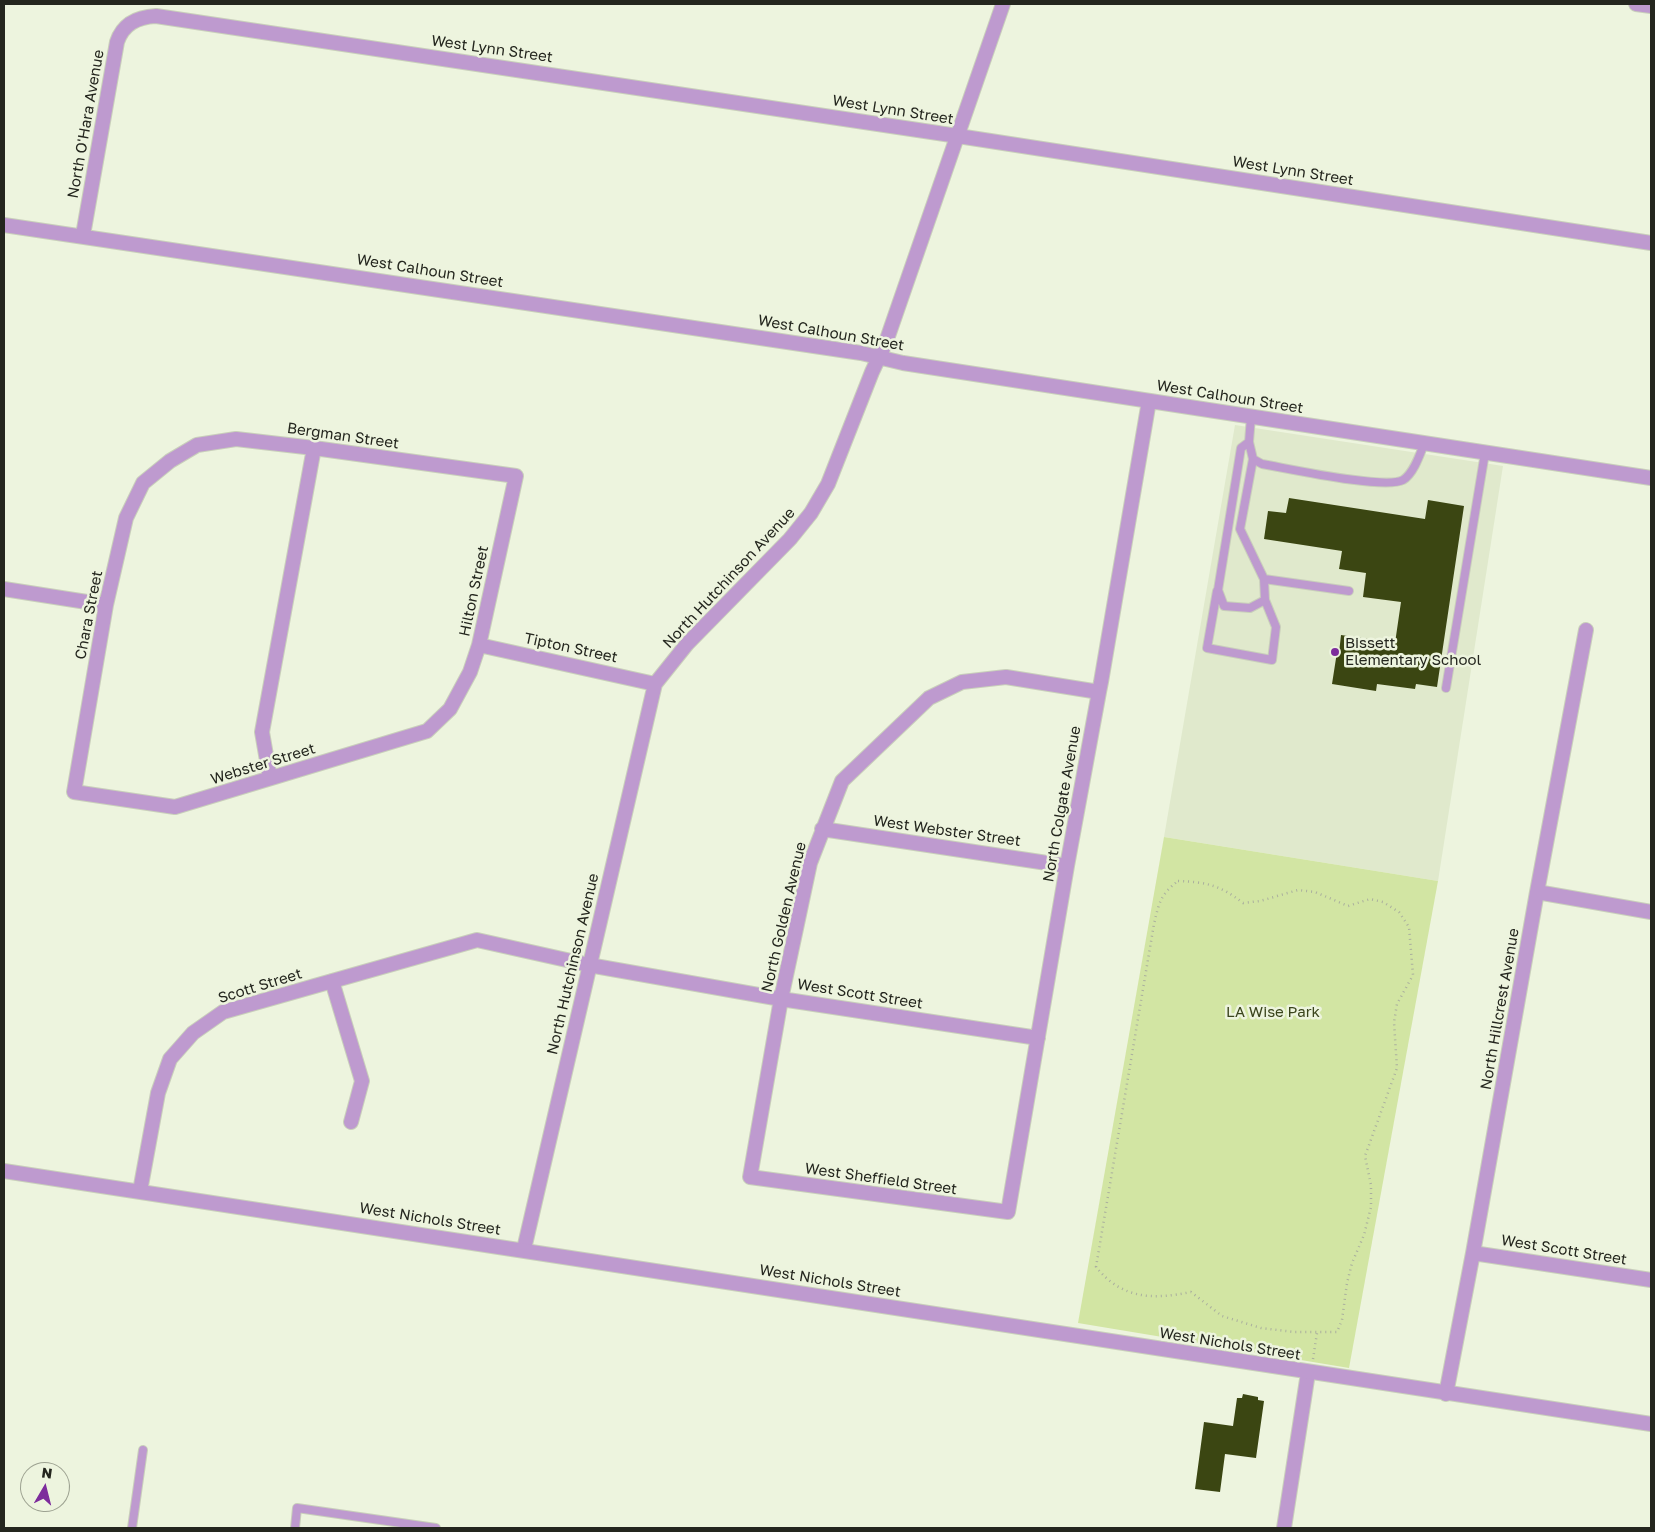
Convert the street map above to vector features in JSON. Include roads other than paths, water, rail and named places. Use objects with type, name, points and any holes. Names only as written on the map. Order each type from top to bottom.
[{"type":"street","name":"North Hutchinson Avenue","points":[[524,1249],[655,684],[687,644],[790,539],[811,513],[828,484],[879,357],[1003,4]]},
{"type":"street","points":[[1636,4],[1651,6]]},
{"type":"street","name":"West Lynn Street","points":[[130,23],[156,16],[958,136],[1651,243]]},
{"type":"street","name":"North O'Hara Avenue","points":[[83,236],[117,42],[124,29],[130,23]]},
{"type":"street","name":"West Calhoun Street","points":[[4,224],[861,353],[903,362],[1149,402],[1651,478]]},
{"type":"street","name":"North Colgate Avenue","points":[[1008,1212],[1149,402]]},
{"type":"street","name":"Bergman Street","points":[[170,461],[197,445],[236,439],[516,476]]},
{"type":"street","points":[[270,778],[262,732],[314,448]]},
{"type":"street","name":"Chara Street","points":[[74,792],[106,605],[126,518],[143,483],[170,461]]},
{"type":"street","name":"Hilton Street","points":[[450,709],[470,672],[479,645],[516,476]]},
{"type":"street","points":[[4,589],[106,605]]},
{"type":"street","name":"North Hillcrest Avenue","points":[[1446,1394],[1586,630]]},
{"type":"street","name":"Tipton Street","points":[[479,645],[655,684]]},
{"type":"street","name":"North Golden Avenue","points":[[750,1177],[781,999],[810,862],[842,781],[929,698],[962,682],[1006,678],[1099,692]]},
{"type":"street","name":"Webster Street","points":[[74,792],[175,807],[427,731],[450,709]]},
{"type":"street","name":"West Webster Street","points":[[822,829],[1067,866]]},
{"type":"street","points":[[1537,892],[1651,912]]},
{"type":"street","name":"Scott Street","points":[[140,1191],[158,1093],[170,1059],[193,1033],[223,1012],[477,940],[589,965]]},
{"type":"street","name":"West Scott Street","points":[[589,965],[781,999],[1038,1038]]},
{"type":"street","points":[[332,981],[362,1081],[351,1122]]},
{"type":"street","name":"West Nichols Street","points":[[4,1171],[1310,1366],[1446,1394],[1651,1424]]},
{"type":"street","name":"West Sheffield Street","points":[[750,1177],[1008,1212]]},
{"type":"street","name":"West Scott Street","points":[[1473,1253],[1651,1280]]},
{"type":"street","points":[[1284,1528],[1310,1366]]},
{"type":"lane","points":[[1249,442],[1241,448],[1208,648],[1272,660],[1276,627],[1265,600],[1264,579],[1240,529],[1253,459],[1249,442],[1251,417]]},
{"type":"lane","points":[[1253,459],[1262,464],[1379,484],[1403,480],[1417,463],[1424,444]]},
{"type":"lane","points":[[1446,688],[1485,453]]},
{"type":"lane","points":[[1264,579],[1349,590]]},
{"type":"lane","points":[[1218,590],[1224,606],[1250,608],[1265,600]]},
{"type":"lane","points":[[132,1528],[143,1450]]},
{"type":"lane","points":[[294,1528],[297,1508],[436,1528]]},
{"type":"place","name":"Bissett Elementary School","points":[[1335,652]]},
{"type":"park label","name":"LA Wise Park","points":[[1273,1012]]}]
